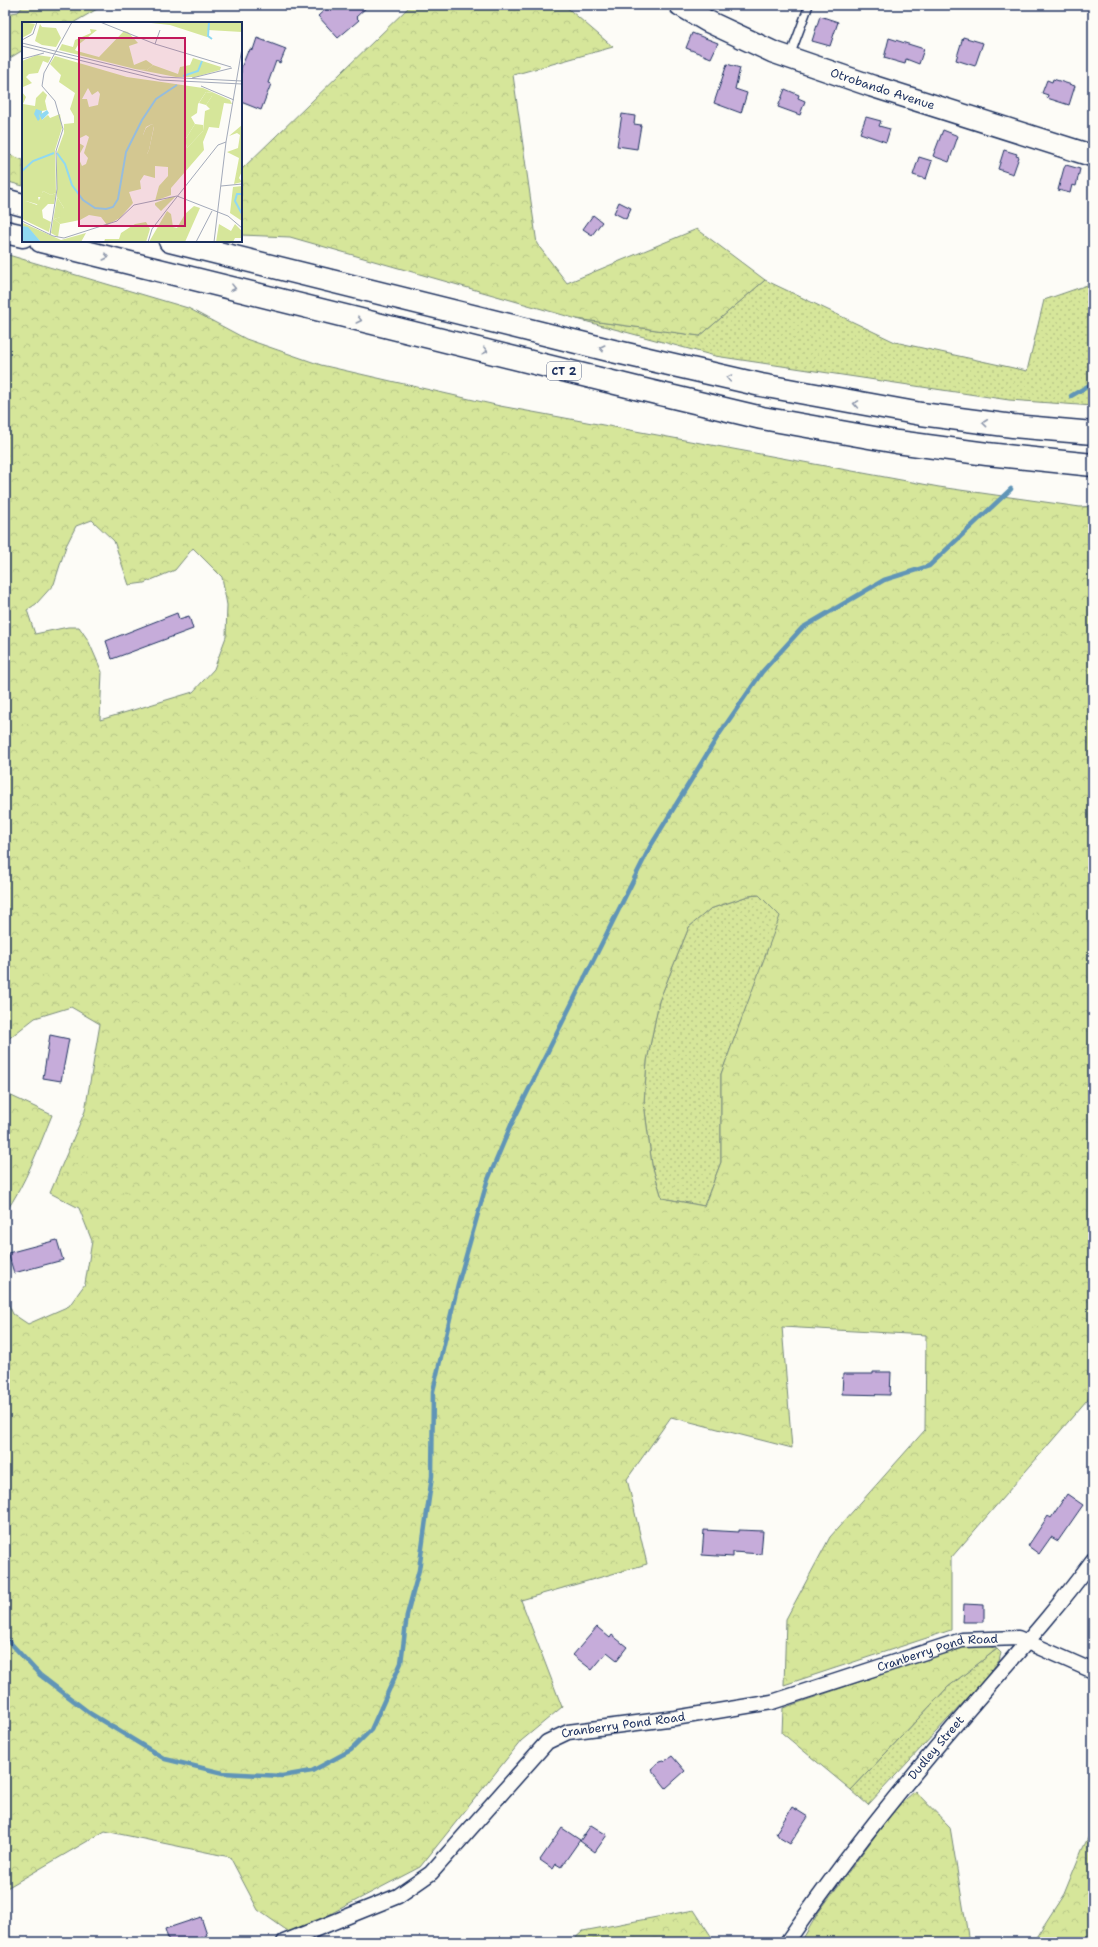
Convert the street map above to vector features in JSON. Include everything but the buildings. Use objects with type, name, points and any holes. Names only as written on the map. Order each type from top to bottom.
[{"type":"highway","points":[[5,200],[22,205]]},
{"type":"highway","points":[[5,232],[22,236]]},
{"type":"highway","name":"CT 2","points":[[45,242],[755,416],[904,443],[1002,456],[1093,465]]},
{"type":"highway","points":[[174,242],[613,351],[761,385],[884,408],[1013,426],[1093,433]]},
{"type":"highway","points":[[1013,426],[1093,424]]},
{"type":"street","name":"Otrobando Avenue","points":[[680,5],[707,21],[789,58],[1093,156]]},
{"type":"street","name":"Dudley Street","points":[[787,1942],[815,1900],[886,1806],[1027,1642],[1093,1560]]},
{"type":"street","name":"Cranberry Pond Road","points":[[284,1942],[398,1896],[431,1873],[547,1742],[568,1732],[676,1718],[772,1702],[962,1640],[1018,1638],[1093,1671]]},
{"type":"lane","points":[[789,58],[809,5]]},
{"type":"green space","points":[[24,5],[104,5],[75,22],[22,22],[22,51],[5,61],[5,14],[18,12]]},
{"type":"green space","points":[[411,5],[564,5],[613,47],[513,75],[537,244],[567,283],[697,229],[765,280],[700,336],[577,319],[290,237],[242,235],[242,169]]},
{"type":"green space","points":[[5,153],[22,160],[22,186],[5,181]]},
{"type":"green space","points":[[5,254],[188,308],[246,339],[321,365],[500,406],[939,487],[1080,507],[1093,506],[1093,1393],[951,1558],[951,1630],[784,1685],[786,1619],[830,1537],[925,1430],[926,1335],[782,1327],[792,1448],[671,1417],[627,1479],[647,1564],[521,1600],[562,1707],[521,1741],[420,1867],[292,1934],[258,1910],[230,1857],[105,1831],[5,1889],[5,1297],[13,1314],[28,1324],[69,1306],[85,1284],[92,1241],[79,1208],[50,1193],[85,1111],[100,1024],[71,1007],[35,1018],[7,1040],[5,1053]],"holes":[[[92,520],[114,541],[129,585],[144,583],[175,570],[193,548],[222,577],[227,605],[226,637],[214,669],[193,692],[100,720],[102,672],[88,640],[79,627],[68,627],[35,634],[27,610],[36,604],[54,584],[66,546],[76,526]],[[759,895],[780,916],[721,1074],[721,1162],[704,1206],[662,1198],[652,1165],[644,1103],[647,1061],[659,1001],[689,927],[710,909],[748,896]]]},
{"type":"green space","points":[[765,280],[895,342],[1027,371],[1044,300],[1093,283],[1093,406],[1009,400],[715,356],[577,319],[700,336]]},
{"type":"green space","points":[[759,895],[781,916],[721,1074],[721,1162],[704,1206],[662,1198],[652,1165],[644,1103],[647,1061],[659,1001],[689,927],[710,909],[748,896]]},
{"type":"green space","points":[[5,1093],[52,1115],[37,1153],[19,1190],[5,1213]]},
{"type":"green space","points":[[985,1645],[997,1649],[948,1687],[851,1790],[782,1733],[783,1708],[958,1648]]},
{"type":"green space","points":[[997,1649],[1001,1653],[999,1661],[977,1688],[868,1805],[851,1790],[948,1687]]},
{"type":"green space","points":[[915,1791],[950,1827],[969,1942],[801,1942],[818,1913],[895,1809]]},
{"type":"green space","points":[[1093,1828],[1093,1942],[1033,1942],[1064,1894],[1082,1850]]},
{"type":"green space","points":[[694,1910],[715,1942],[571,1942],[583,1931]]},
{"type":"waterway","points":[[1071,396],[1093,383]]},
{"type":"waterway","points":[[5,1637],[40,1675],[91,1714],[165,1759],[223,1773],[282,1776],[312,1771],[351,1750],[371,1730],[401,1663],[407,1615],[419,1570],[432,1476],[433,1391],[458,1284],[487,1182],[511,1125],[650,847],[718,736],[762,672],[802,628],[884,580],[929,566],[1011,489]]}]
